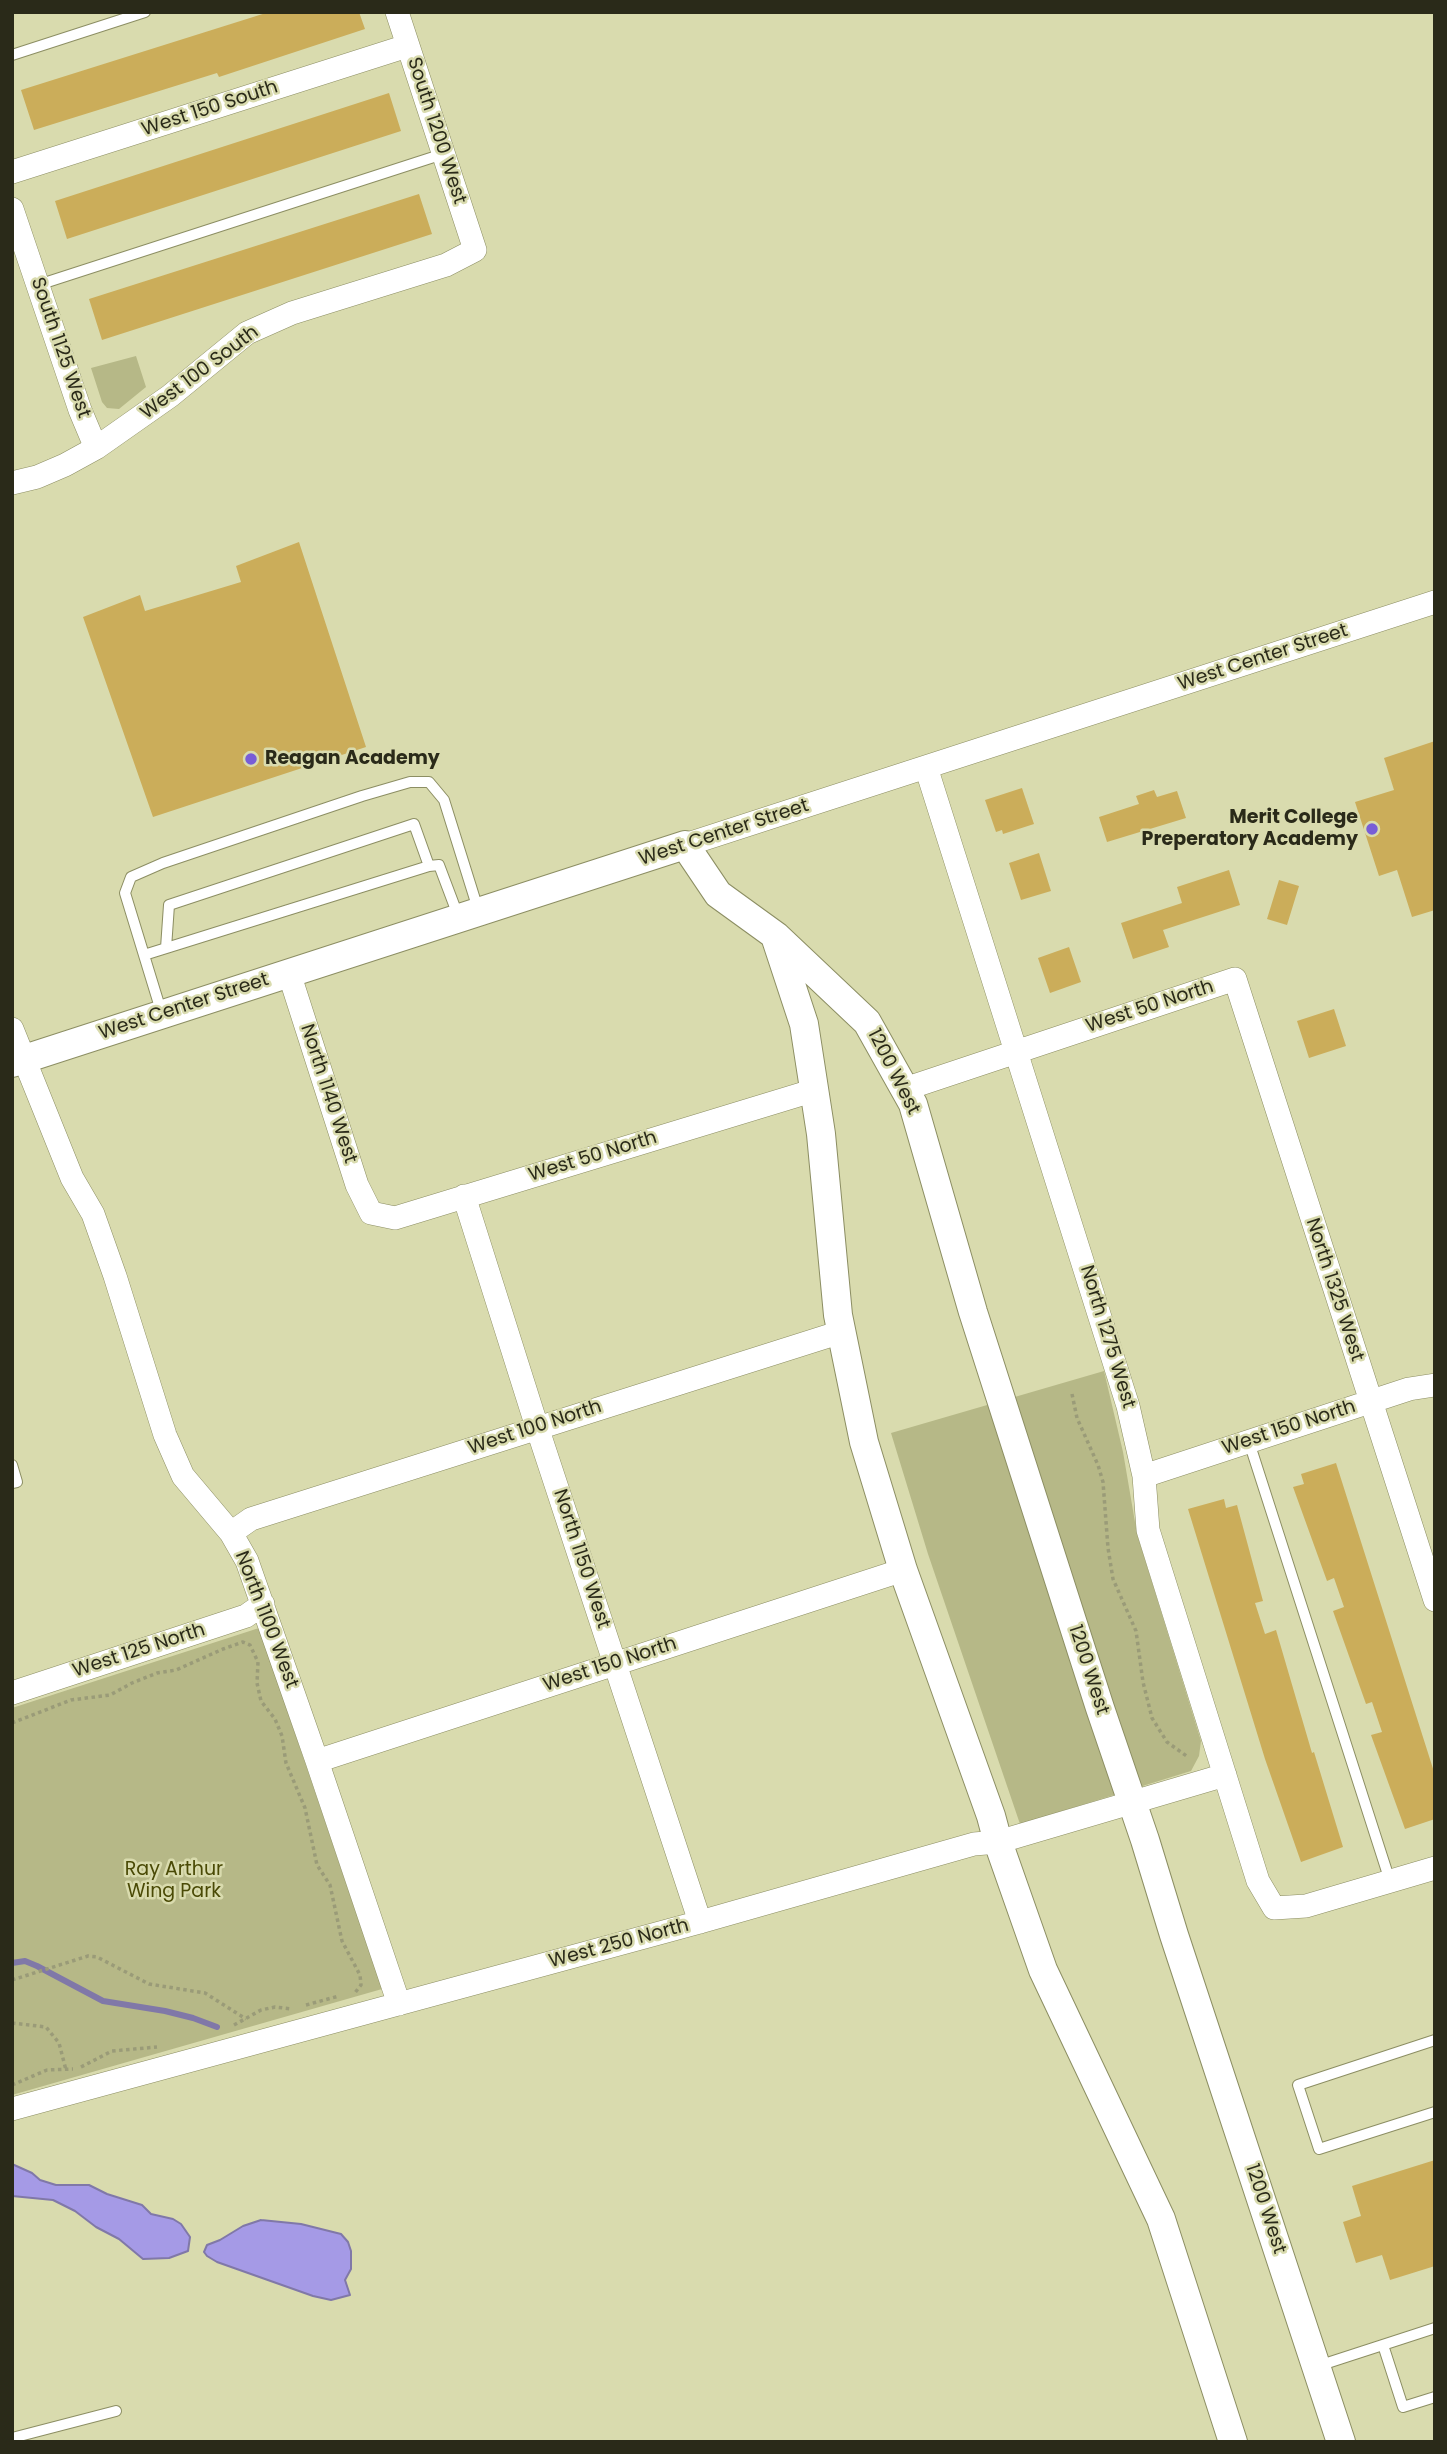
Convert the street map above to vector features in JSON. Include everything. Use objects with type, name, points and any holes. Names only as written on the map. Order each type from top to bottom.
[{"type":"street","name":"South 1200 West","points":[[397,12],[475,250]]},
{"type":"street","name":"West 150 South","points":[[12,172],[407,46]]},
{"type":"street","name":"South 1125 West","points":[[12,209],[80,410],[96,447]]},
{"type":"street","name":"West 100 South","points":[[12,483],[37,477],[65,465],[96,447],[170,396],[247,333],[292,313],[446,265],[475,250]]},
{"type":"street","name":"West Center Street","points":[[18,1061],[1435,602]]},
{"type":"street","name":"North 1275 West","points":[[926,767],[1128,1406],[1144,1476],[1147,1530],[1258,1881],[1274,1908],[1306,1906],[1390,1881]]},
{"type":"street","name":"1200 West","points":[[685,845],[718,894],[776,936],[867,1022],[913,1104],[974,1312],[1100,1708],[1341,2442]]},
{"type":"street","points":[[776,936],[804,1024],[821,1134],[838,1315],[864,1442],[903,1570],[1043,1970],[1161,2219],[1233,2442]]},
{"type":"street","name":"North 1140 West","points":[[289,973],[357,1185],[371,1213]]},
{"type":"street","name":"West 50 North","points":[[905,1089],[1236,979]]},
{"type":"street","name":"North 1325 West","points":[[1236,979],[1435,1600]]},
{"type":"street","name":"North 1100 West","points":[[12,1029],[18,1061],[72,1178],[93,1214],[165,1435],[183,1476],[231,1532],[247,1560],[399,2004]]},
{"type":"street","name":"West 50 North","points":[[371,1213],[395,1218],[815,1090]]},
{"type":"street","name":"North 1150 West","points":[[464,1196],[537,1427],[701,1922]]},
{"type":"street","name":"West 100 North","points":[[231,1532],[251,1519],[841,1332]]},
{"type":"street","name":"West 150 North","points":[[1144,1476],[1370,1401],[1409,1389],[1435,1385]]},
{"type":"street","name":"West 150 North","points":[[317,1760],[903,1570]]},
{"type":"street","name":"West 125 North","points":[[12,1693],[246,1616],[263,1604]]},
{"type":"street","name":"West 250 North","points":[[12,2109],[701,1922],[974,1844],[998,1842],[1225,1774]]},
{"type":"street","points":[[1390,1881],[1435,1868]]},
{"type":"lane","points":[[12,55],[145,12]]},
{"type":"lane","points":[[38,285],[443,154]]},
{"type":"lane","points":[[162,1014],[125,893],[131,877],[163,863],[410,782],[429,782],[444,800],[469,915]]},
{"type":"lane","points":[[166,948],[169,905],[414,824],[429,866]]},
{"type":"lane","points":[[144,955],[429,866],[439,865],[469,915]]},
{"type":"lane","points":[[1250,1442],[1390,1881]]},
{"type":"lane","points":[[12,1465],[17,1482],[12,1483]]},
{"type":"lane","points":[[1435,2040],[1298,2085],[1319,2149],[1435,2112]]},
{"type":"lane","points":[[1317,2367],[1435,2328]]},
{"type":"lane","points":[[1383,2345],[1403,2407],[1435,2397]]},
{"type":"lane","points":[[12,2438],[116,2411]]},
{"type":"path","points":[[1072,1394],[1079,1426],[1098,1465],[1103,1482],[1112,1578],[1136,1631],[1143,1682],[1152,1718],[1167,1742],[1188,1756]]},
{"type":"path","points":[[12,1723],[71,1700],[110,1695],[132,1683],[157,1673],[176,1670],[223,1648],[243,1642],[250,1645],[258,1662],[257,1683],[261,1701],[275,1719],[282,1736],[286,1763],[305,1808],[317,1865],[330,1885],[342,1941],[360,1975],[361,1985],[355,1993],[290,2010],[275,2007],[261,2010],[228,2029]]},
{"type":"path","points":[[12,1980],[88,1956],[97,1957],[149,1984],[205,1993],[246,2019]]},
{"type":"path","points":[[12,2023],[46,2027],[59,2043],[66,2070]]},
{"type":"path","points":[[12,2085],[47,2070],[79,2068],[112,2051],[159,2046]]},
{"type":"green space","points":[[136,356],[146,387],[119,409],[107,408],[102,402],[91,368]]},
{"type":"green space","points":[[1104,1371],[1123,1452],[1137,1534],[1201,1741],[1199,1756],[1191,1771],[1020,1824],[928,1554],[891,1433]]},
{"type":"green space","name":"Ray Arthur Wing Park","points":[[259,1628],[382,1989],[12,2095],[12,1708]]},
{"type":"shaded area","points":[[12,2164],[32,2173],[40,2180],[56,2185],[89,2185],[142,2205],[151,2214],[173,2219],[181,2224],[190,2237],[188,2251],[169,2258],[143,2259],[119,2239],[53,2200],[12,2196]]},
{"type":"shaded area","points":[[261,2220],[301,2224],[341,2234],[351,2251],[351,2269],[345,2280],[350,2295],[331,2300],[313,2296],[217,2262],[204,2252],[207,2245],[243,2226]]},
{"type":"building","points":[[269,12],[359,12],[365,29],[219,77],[217,73],[34,130],[21,90]]},
{"type":"building","points":[[389,93],[401,131],[67,239],[55,201]]},
{"type":"building","points":[[419,194],[432,234],[102,340],[89,299]]},
{"type":"building","points":[[299,542],[366,747],[153,817],[83,617],[140,595],[145,611],[241,582],[236,566]]},
{"type":"building","points":[[1435,741],[1435,910],[1412,917],[1397,870],[1379,876],[1355,802],[1394,790],[1384,758]]},
{"type":"building","points":[[1022,788],[1034,824],[1003,834],[1002,830],[996,832],[985,800]]},
{"type":"building","points":[[1154,790],[1157,797],[1177,791],[1186,818],[1107,842],[1099,817],[1139,804],[1136,796]]},
{"type":"building","points":[[1039,853],[1051,891],[1021,900],[1009,863]]},
{"type":"building","points":[[1229,870],[1240,905],[1163,930],[1169,947],[1133,959],[1121,923],[1182,903],[1177,887]]},
{"type":"building","points":[[1279,880],[1299,886],[1287,925],[1267,919]]},
{"type":"building","points":[[1069,947],[1081,982],[1050,993],[1038,958]]},
{"type":"building","points":[[1334,1009],[1346,1046],[1309,1058],[1297,1021]]},
{"type":"building","points":[[1336,1463],[1435,1775],[1435,1819],[1405,1829],[1371,1735],[1382,1732],[1372,1702],[1366,1704],[1333,1611],[1344,1607],[1334,1578],[1327,1581],[1293,1487],[1304,1484],[1301,1474]]},
{"type":"building","points":[[1224,1499],[1226,1508],[1237,1505],[1263,1601],[1255,1603],[1265,1634],[1276,1630],[1343,1847],[1301,1862],[1265,1759],[1188,1509]]},
{"type":"building","points":[[1435,2160],[1435,2266],[1390,2280],[1382,2255],[1356,2263],[1343,2222],[1361,2216],[1352,2186]]},
{"type":"waterway","points":[[12,1963],[25,1961],[37,1966],[103,2001],[165,2011],[217,2027]]},
{"type":"place","name":"Reagan Academy","points":[[251,759]]},
{"type":"place","name":"Merit College Preperatory Academy","points":[[1372,829]]}]
